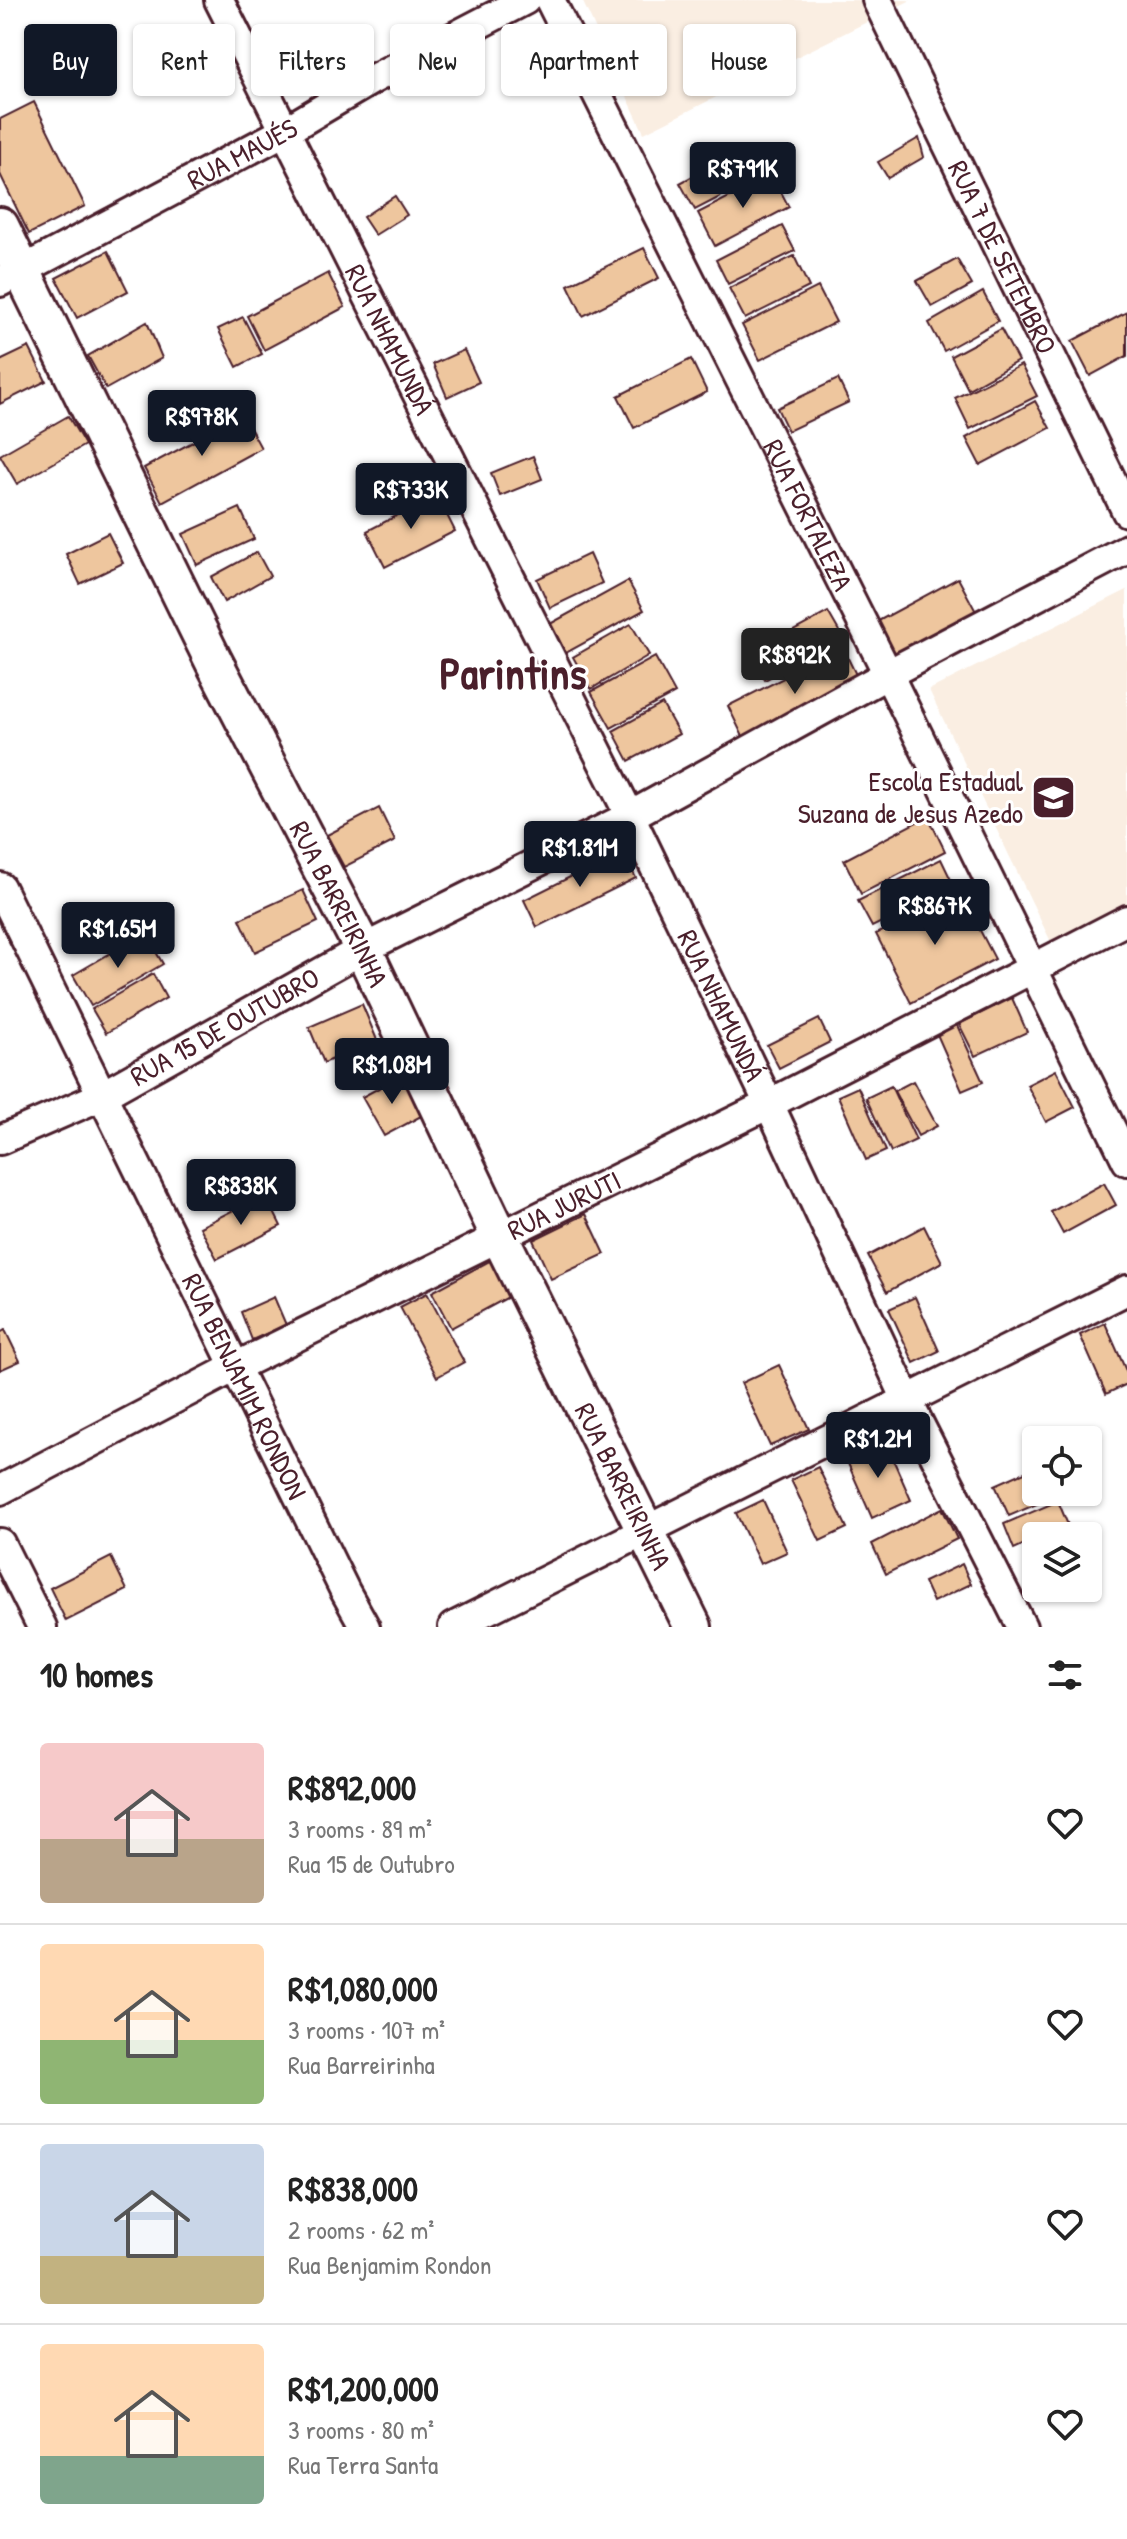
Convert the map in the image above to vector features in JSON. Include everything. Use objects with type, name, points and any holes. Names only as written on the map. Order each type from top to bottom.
[{"type":"street","name":"RUA NHAMUNDÁ","points":[[219,0],[630,816],[908,1402],[1022,1627]]},
{"type":"street","name":"RUA MAUÉS","points":[[11,276],[525,0]]},
{"type":"street","name":"RUA FORTALEZA","points":[[550,0],[888,674],[1127,1161]]},
{"type":"street","name":"RUA 7 DE SETEMBRO","points":[[877,0],[1127,512]]},
{"type":"street","name":"RUA BARREIRINHA","points":[[0,226],[11,276],[363,949],[499,1235],[693,1627]]},
{"type":"street","name":"RUA 15 DE OUTUBRO","points":[[0,1140],[101,1096],[363,949],[630,816],[888,674],[1127,549]]},
{"type":"street","name":"RUA BENJAMIM RONDON","points":[[0,887],[365,1627]]},
{"type":"street","name":"RUA JURUTI","points":[[0,1490],[235,1367],[769,1104],[1127,920]]},
{"type":"street","points":[[453,1627],[1127,1290]]},
{"type":"street","points":[[0,1543],[42,1627]]},
{"type":"shaded area","points":[[582,0],[911,0],[796,57],[796,24],[683,24],[683,96],[718,96],[644,133],[627,96],[667,96],[667,24],[593,24]]},
{"type":"shaded area","name":"Escola Estadual Suzana de Jesus Azedo","points":[[1127,590],[1127,904],[1052,944],[929,690]]},
{"type":"building","points":[[34,102],[85,206],[29,234],[0,174],[0,119]]},
{"type":"building","points":[[919,138],[924,157],[888,178],[878,162]]},
{"type":"building","points":[[732,155],[747,183],[695,210],[680,183]]},
{"type":"building","points":[[772,175],[789,207],[715,246],[698,213]]},
{"type":"building","points":[[395,196],[407,215],[375,235],[363,217]]},
{"type":"building","points":[[782,226],[795,251],[728,284],[716,260]]},
{"type":"building","points":[[644,248],[659,278],[583,316],[568,285]]},
{"type":"building","points":[[108,251],[128,291],[77,318],[56,278]]},
{"type":"building","points":[[794,256],[809,287],[745,319],[729,288]]},
{"type":"building","points":[[957,259],[972,285],[932,307],[917,281]]},
{"type":"building","points":[[328,273],[345,307],[264,350],[247,316]]},
{"type":"building","points":[[818,287],[836,322],[760,360],[742,325]]},
{"type":"building","points":[[983,292],[998,321],[944,351],[929,323]]},
{"type":"building","points":[[1127,312],[1127,356],[1090,376],[1072,341]]},
{"type":"building","points":[[243,317],[262,354],[237,367],[218,329]]},
{"type":"building","points":[[147,322],[162,358],[106,389],[88,356]]},
{"type":"building","points":[[1001,329],[1018,361],[968,389],[951,356]]},
{"type":"building","points":[[29,347],[46,381],[0,404],[0,361]]},
{"type":"building","points":[[464,350],[479,382],[447,397],[433,364]]},
{"type":"building","points":[[691,359],[707,392],[634,428],[618,396]]},
{"type":"building","points":[[1021,365],[1037,396],[970,429],[955,398]]},
{"type":"building","points":[[838,379],[849,402],[788,431],[777,408]]},
{"type":"building","points":[[1035,401],[1050,428],[980,465],[966,438]]},
{"type":"building","points":[[243,415],[261,448],[162,502],[144,468]]},
{"type":"building","points":[[68,416],[85,445],[17,484],[0,455]]},
{"type":"building","points":[[533,456],[542,479],[500,496],[491,473]]},
{"type":"building","points":[[437,495],[455,531],[385,567],[367,531]]},
{"type":"building","points":[[240,508],[254,539],[197,565],[183,534]]},
{"type":"building","points":[[108,533],[123,563],[80,584],[66,554]]},
{"type":"building","points":[[257,552],[270,576],[224,602],[211,577]]},
{"type":"building","points":[[589,554],[602,583],[550,608],[537,579]]},
{"type":"building","points":[[958,578],[980,619],[891,667],[869,626]]},
{"type":"building","points":[[628,581],[644,610],[566,653],[550,624]]},
{"type":"building","points":[[828,612],[843,638],[765,680],[751,654]]},
{"type":"building","points":[[631,624],[649,655],[591,689],[573,657]]},
{"type":"building","points":[[843,648],[862,687],[747,745],[728,706]]},
{"type":"building","points":[[655,657],[675,693],[611,728],[591,692]]},
{"type":"building","points":[[662,704],[679,734],[629,761],[613,731]]},
{"type":"building","points":[[379,808],[395,841],[344,867],[327,835]]},
{"type":"building","points":[[928,816],[945,851],[861,894],[844,860]]},
{"type":"building","points":[[622,851],[636,878],[537,927],[524,900]]},
{"type":"building","points":[[941,859],[954,886],[872,927],[858,901]]},
{"type":"building","points":[[303,890],[318,922],[255,952],[240,919]]},
{"type":"building","points":[[959,890],[995,959],[911,1003],[876,934]]},
{"type":"building","points":[[145,933],[163,964],[91,1006],[73,975]]},
{"type":"building","points":[[153,974],[166,998],[106,1033],[92,1009]]},
{"type":"building","points":[[1012,998],[1027,1032],[975,1056],[959,1024]]},
{"type":"building","points":[[362,1004],[377,1040],[324,1063],[309,1027]]},
{"type":"building","points":[[819,1019],[830,1042],[779,1068],[767,1045]]},
{"type":"building","points":[[956,1023],[983,1082],[962,1091],[936,1032]]},
{"type":"building","points":[[1056,1070],[1075,1107],[1046,1122],[1027,1085]]},
{"type":"building","points":[[401,1076],[423,1115],[384,1136],[362,1097]]},
{"type":"building","points":[[913,1081],[937,1126],[918,1136],[894,1091]]},
{"type":"building","points":[[891,1086],[916,1140],[891,1152],[866,1098]]},
{"type":"building","points":[[858,1087],[886,1151],[866,1160],[838,1096]]},
{"type":"building","points":[[1104,1183],[1116,1205],[1063,1234],[1051,1212]]},
{"type":"building","points":[[265,1194],[281,1226],[217,1259],[200,1227]]},
{"type":"building","points":[[586,1214],[605,1254],[551,1279],[533,1240]]},
{"type":"building","points":[[924,1226],[942,1262],[887,1292],[868,1256]]},
{"type":"building","points":[[495,1258],[514,1294],[451,1328],[432,1292]]},
{"type":"building","points":[[427,1293],[464,1362],[437,1377],[400,1307]]},
{"type":"building","points":[[274,1297],[286,1325],[252,1340],[241,1312]]},
{"type":"building","points":[[915,1297],[939,1351],[914,1363],[889,1309]]},
{"type":"building","points":[[1105,1323],[1127,1373],[1127,1384],[1106,1394],[1080,1335]]},
{"type":"building","points":[[5,1330],[20,1361],[0,1370],[0,1333]]},
{"type":"building","points":[[779,1365],[809,1429],[770,1446],[741,1383]]},
{"type":"building","points":[[885,1441],[911,1500],[872,1518],[846,1459]]},
{"type":"building","points":[[818,1467],[847,1528],[820,1541],[791,1480]]},
{"type":"building","points":[[1022,1473],[1022,1506],[1032,1506],[1009,1516],[995,1485]]},
{"type":"building","points":[[763,1500],[787,1552],[760,1564],[736,1513]]},
{"type":"building","points":[[1046,1506],[1060,1506],[1067,1522],[1022,1522],[1022,1545],[1014,1549],[1004,1524]]},
{"type":"building","points":[[942,1508],[957,1539],[886,1574],[872,1544]]},
{"type":"building","points":[[111,1557],[127,1590],[66,1621],[50,1588]]},
{"type":"building","points":[[962,1564],[971,1584],[933,1602],[924,1582]]},
{"type":"place","name":"Escola Estadual Suzana de Jesus Azedo","points":[[1054,797]]},
{"type":"district","name":"Parintins","points":[[513,674]]}]
